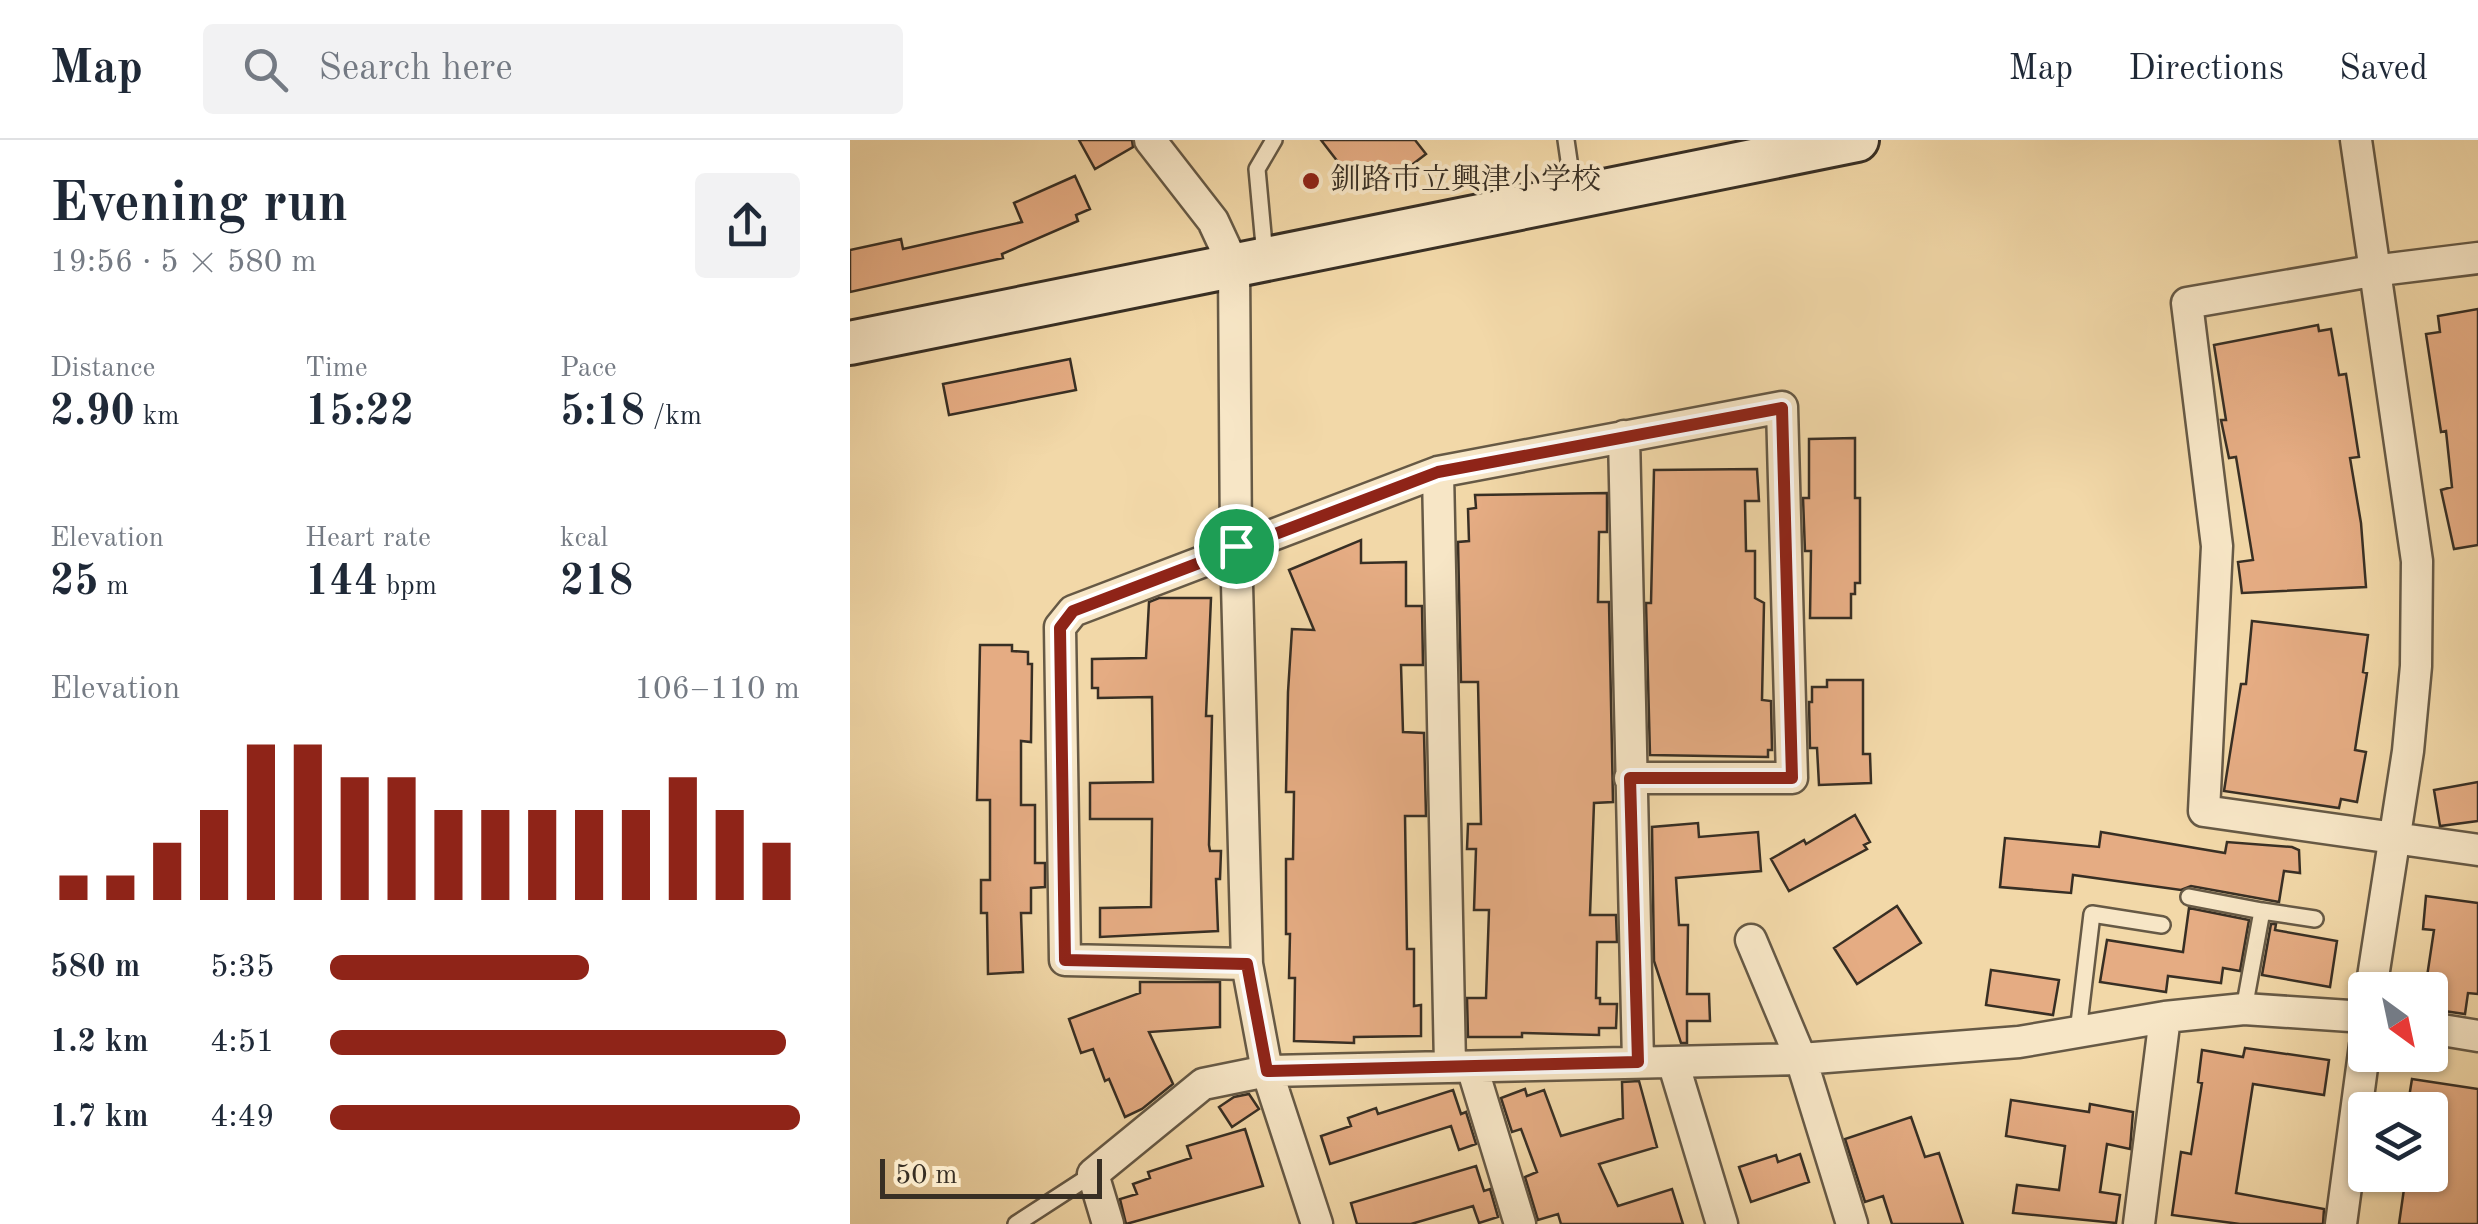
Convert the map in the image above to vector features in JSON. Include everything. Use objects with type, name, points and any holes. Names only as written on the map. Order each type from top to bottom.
[{"type":"street","points":[[1150,140],[1250,263],[1236,546],[1247,964],[1267,1071],[1317,1224]]},
{"type":"street","points":[[850,342],[1857,140]]},
{"type":"street","points":[[2356,140],[2372,272],[2417,561],[2416,666],[2397,839],[2375,972]]},
{"type":"street","points":[[2478,258],[2188,303],[2217,546],[2204,811],[2478,850]]},
{"type":"street","points":[[1247,964],[1065,960],[1060,628],[1073,611],[1438,472],[1782,408],[1792,778],[1630,778]]},
{"type":"street","points":[[1624,436],[1638,1062]]},
{"type":"street","points":[[1438,472],[1460,1066],[1520,1224]]},
{"type":"street","points":[[1751,940],[1801,1060],[1852,1224]]},
{"type":"street","points":[[1108,1224],[1093,1174],[1203,1084],[1267,1071],[1801,1060],[2019,1042],[2244,1008],[2348,1016]]},
{"type":"street","points":[[2139,1224],[2165,1017]]},
{"type":"street","points":[[2448,1031],[2478,1036]]},
{"type":"street","points":[[1673,1062],[1722,1224]]},
{"type":"street","points":[[2342,1224],[2362,1072]]},
{"type":"lane","points":[[1250,263],[1257,168],[1274,140]]},
{"type":"lane","points":[[1566,140],[1574,196]]},
{"type":"lane","points":[[2189,897],[2315,919]]},
{"type":"lane","points":[[2244,1008],[2262,911]]},
{"type":"lane","points":[[2078,1032],[2092,914],[2162,926]]},
{"type":"lane","points":[[1016,1224],[1093,1174]]},
{"type":"building","points":[[1079,140],[1132,140],[1133,147],[1095,169]]},
{"type":"building","points":[[1321,140],[1415,140],[1426,154],[1392,180],[1381,165],[1355,184]]},
{"type":"building","points":[[1075,176],[1090,209],[1076,215],[1078,221],[1002,254],[1003,258],[850,292],[850,250],[901,239],[903,249],[1022,222],[1014,203]]},
{"type":"building","points":[[2478,309],[2478,545],[2454,549],[2441,490],[2452,487],[2446,431],[2441,432],[2426,334],[2440,332],[2438,316]]},
{"type":"building","points":[[2318,325],[2319,331],[2331,329],[2339,375],[2346,374],[2359,457],[2350,458],[2366,587],[2242,593],[2238,562],[2253,560],[2236,457],[2229,458],[2221,420],[2226,420],[2214,345]]},
{"type":"building","points":[[1070,359],[1076,390],[949,415],[943,384]]},
{"type":"building","points":[[1855,438],[1860,583],[1855,583],[1855,594],[1851,594],[1851,618],[1810,618],[1811,551],[1805,551],[1803,498],[1809,498],[1809,439]]},
{"type":"building","points":[[1757,469],[1759,501],[1745,501],[1746,551],[1755,551],[1755,598],[1764,603],[1762,700],[1771,701],[1772,750],[1768,750],[1768,757],[1650,755],[1646,603],[1651,603],[1654,470]]},
{"type":"building","points":[[1607,493],[1607,532],[1599,532],[1598,602],[1609,602],[1613,802],[1594,803],[1590,915],[1616,915],[1617,942],[1597,942],[1596,998],[1600,998],[1600,1004],[1617,1004],[1616,1028],[1599,1028],[1599,1035],[1522,1033],[1522,1037],[1468,1037],[1467,998],[1486,998],[1489,910],[1474,910],[1476,849],[1467,849],[1468,824],[1481,824],[1478,682],[1461,682],[1458,542],[1469,541],[1468,509],[1476,508],[1475,495]]},
{"type":"building","points":[[1361,540],[1361,563],[1406,562],[1406,606],[1422,606],[1423,665],[1401,665],[1403,732],[1424,733],[1426,816],[1405,816],[1407,949],[1414,949],[1414,1006],[1421,1005],[1421,1036],[1354,1037],[1354,1043],[1294,1041],[1295,978],[1289,978],[1290,934],[1286,934],[1286,859],[1293,859],[1294,792],[1286,792],[1288,692],[1292,629],[1314,630],[1289,570]]},
{"type":"building","points":[[1159,598],[1211,598],[1206,716],[1212,716],[1209,845],[1210,851],[1221,851],[1220,879],[1216,879],[1218,931],[1100,937],[1100,908],[1151,907],[1152,819],[1090,819],[1090,783],[1153,782],[1152,697],[1098,698],[1098,688],[1092,688],[1092,659],[1146,658],[1149,602]]},
{"type":"building","points":[[2252,621],[2368,635],[2363,672],[2367,673],[2355,750],[2366,752],[2357,802],[2341,799],[2339,808],[2224,791],[2241,684],[2246,684]]},
{"type":"building","points":[[980,645],[1012,645],[1012,651],[1028,652],[1028,664],[1032,664],[1031,742],[1021,741],[1021,805],[1035,805],[1035,863],[1045,863],[1045,887],[1031,888],[1031,913],[1021,913],[1023,972],[988,974],[987,913],[981,913],[981,880],[990,880],[990,800],[977,800]]},
{"type":"building","points":[[1827,680],[1863,680],[1863,754],[1870,754],[1871,783],[1819,785],[1817,748],[1810,748],[1809,702],[1812,687],[1827,687]]},
{"type":"building","points":[[2478,782],[2478,821],[2440,826],[2434,790]]},
{"type":"building","points":[[1855,815],[1870,842],[1864,845],[1867,849],[1789,891],[1771,859]]},
{"type":"building","points":[[1698,823],[1699,837],[1758,832],[1761,871],[1676,878],[1679,925],[1688,925],[1687,994],[1709,994],[1710,1021],[1687,1021],[1687,1043],[1681,1043],[1654,961],[1652,827]]},
{"type":"building","points":[[2101,832],[2225,853],[2227,842],[2292,847],[2299,850],[2300,873],[2284,871],[2279,902],[2191,886],[2181,890],[2073,875],[2071,893],[2000,887],[2005,838],[2099,847]]},
{"type":"building","points":[[2426,896],[2478,903],[2478,994],[2468,993],[2465,1014],[2448,1012],[2448,972],[2428,972],[2434,930],[2423,929]]},
{"type":"building","points":[[1897,906],[1921,943],[1857,984],[1834,948]]},
{"type":"building","points":[[2189,908],[2249,920],[2240,971],[2223,968],[2221,983],[2168,976],[2166,992],[2100,982],[2107,940],[2183,952]]},
{"type":"building","points":[[2271,924],[2276,924],[2275,930],[2337,941],[2330,987],[2262,975]]},
{"type":"building","points":[[1991,970],[2059,980],[2053,1015],[1986,1005]]},
{"type":"building","points":[[1140,982],[1220,982],[1220,1027],[1149,1032],[1173,1084],[1142,1109],[1125,1117],[1093,1049],[1081,1053],[1069,1019],[1140,993]]},
{"type":"building","points":[[2245,1048],[2329,1060],[2324,1095],[2253,1084],[2236,1193],[2324,1209],[2323,1224],[2240,1224],[2172,1215],[2181,1152],[2191,1154],[2202,1083],[2198,1082],[2202,1050],[2243,1057]]},
{"type":"building","points":[[2412,1079],[2478,1089],[2478,1224],[2399,1224],[2404,1192],[2448,1192],[2448,1092],[2410,1092]]},
{"type":"building","points":[[1639,1081],[1657,1147],[1599,1164],[1618,1206],[1672,1189],[1683,1224],[1561,1224],[1558,1214],[1538,1220],[1525,1177],[1537,1172],[1521,1129],[1512,1132],[1501,1098],[1525,1089],[1527,1096],[1544,1090],[1561,1136],[1623,1118],[1622,1082]]},
{"type":"building","points":[[1453,1090],[1461,1114],[1466,1112],[1476,1144],[1459,1150],[1451,1126],[1330,1164],[1321,1136],[1351,1126],[1348,1118],[1376,1108],[1378,1114]]},
{"type":"building","points":[[1249,1094],[1259,1109],[1232,1127],[1219,1107],[1234,1097]]},
{"type":"building","points":[[2011,1100],[2089,1112],[2090,1104],[2133,1112],[2130,1149],[2107,1144],[2100,1192],[2120,1195],[2116,1223],[2013,1213],[2017,1185],[2059,1190],[2065,1146],[2006,1136]]},
{"type":"building","points":[[1911,1117],[1925,1157],[1939,1153],[1963,1224],[1892,1224],[1883,1196],[1865,1202],[1845,1139]]},
{"type":"building","points":[[1245,1129],[1263,1186],[1126,1224],[1120,1199],[1137,1194],[1133,1184],[1150,1178],[1148,1172],[1191,1158],[1187,1146]]},
{"type":"building","points":[[1800,1154],[1809,1182],[1751,1202],[1739,1167],[1776,1155],[1778,1162]]},
{"type":"building","points":[[1476,1166],[1484,1191],[1490,1189],[1498,1217],[1479,1223],[1473,1206],[1411,1224],[1357,1224],[1351,1203]]},
{"type":"place","name":"釧路市立興津小学校","points":[[1311,181]]},
{"type":"route","points":[[1782,408],[1792,778],[1630,778],[1638,1062],[1267,1071],[1247,964],[1065,960],[1060,628],[1073,611],[1236,546],[1438,472],[1782,408]]}]
